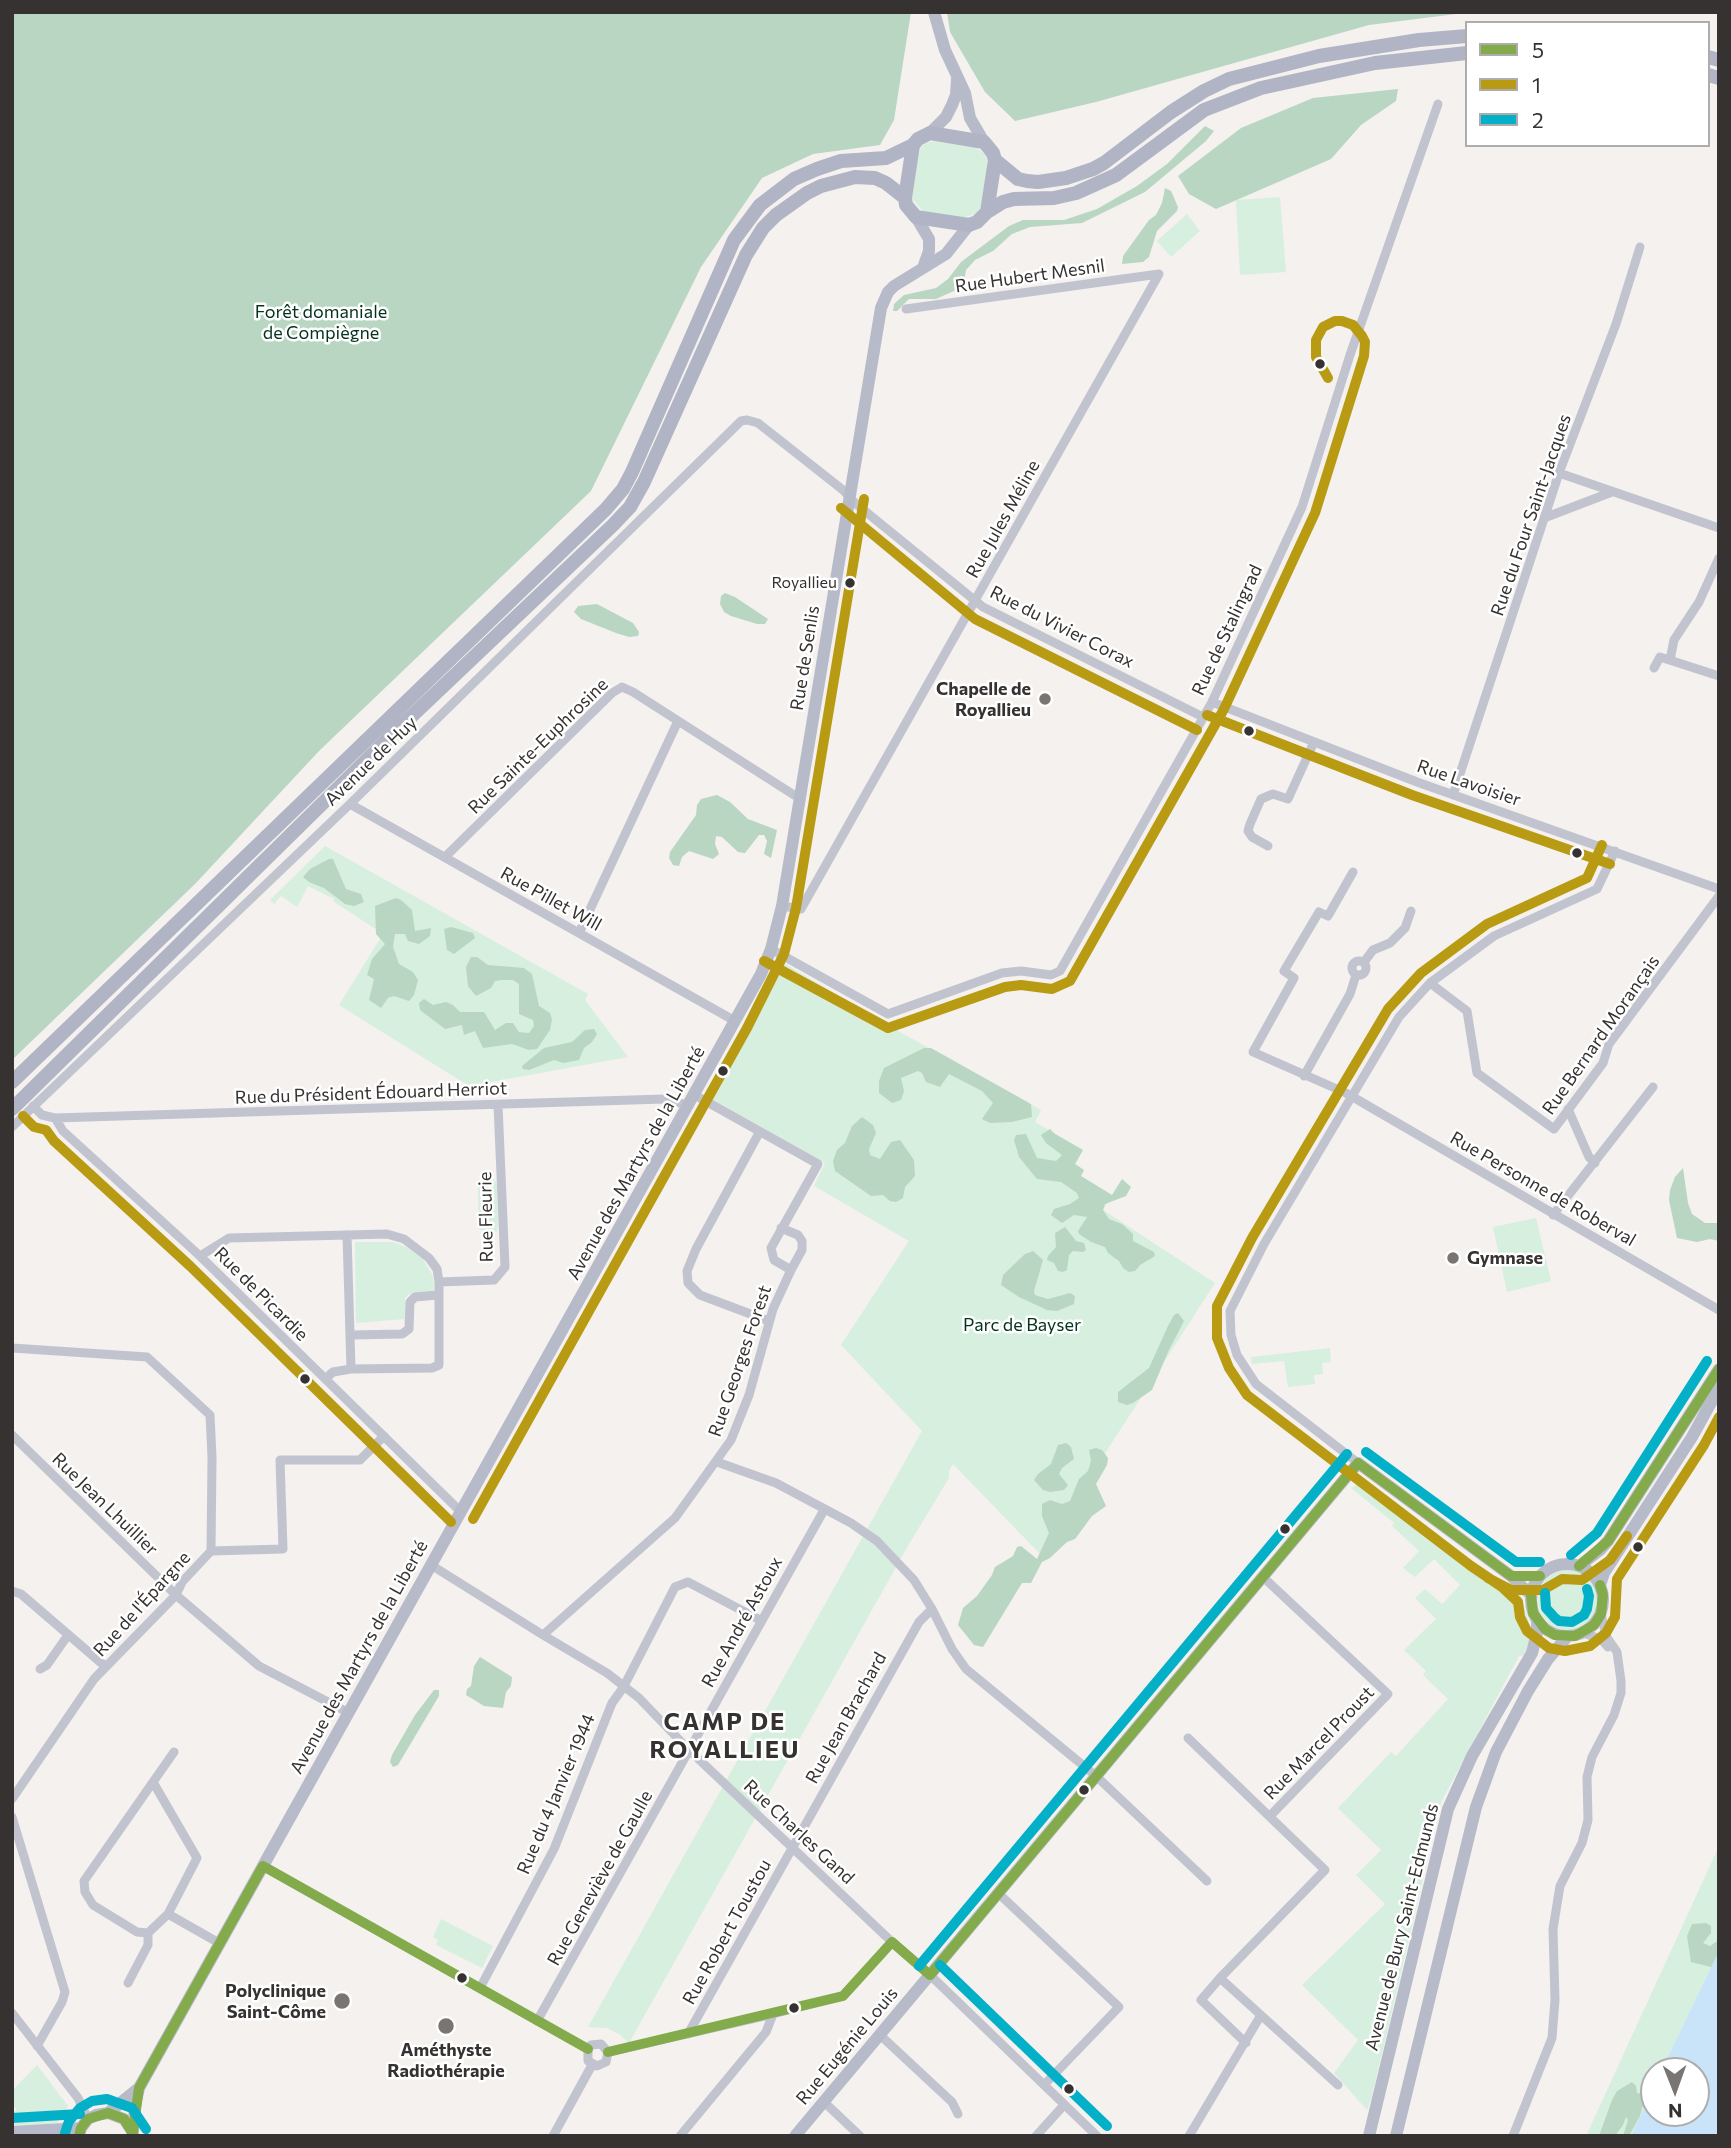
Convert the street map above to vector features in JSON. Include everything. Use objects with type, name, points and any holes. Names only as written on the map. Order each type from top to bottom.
[{"type":"main road","points":[[12,1082],[606,509],[623,489],[632,472],[734,240],[760,205],[794,178],[841,161],[886,158],[930,133],[984,142],[989,146],[995,160],[1018,179],[1038,182],[1066,178],[1104,163],[1171,112],[1204,90],[1229,79],[1319,56],[1419,40],[1465,36]]},
{"type":"main road","points":[[913,145],[906,205],[916,217],[969,225],[1003,202],[1014,199],[1054,198],[1076,193],[1116,175],[1204,110],[1261,88],[1375,63],[1465,53]]},
{"type":"main road","points":[[987,212],[995,160]]},
{"type":"main road","points":[[12,1108],[397,730],[629,507],[644,482],[746,255],[754,240],[776,215],[821,186],[855,177],[874,178],[886,183],[905,198]]},
{"type":"street","points":[[934,12],[945,50],[965,93],[970,118],[984,142]]},
{"type":"street","points":[[930,133],[946,117],[952,105],[957,79]]},
{"type":"street","name":"Rue de Stalingrad","points":[[771,949],[888,1014],[1002,973],[1021,971],[1054,974],[1060,971],[1212,702],[1302,507],[1347,366],[1438,104]]},
{"type":"street","points":[[916,217],[929,239],[929,251],[924,265]]},
{"type":"street","name":"Rue de Senlis","points":[[771,949],[782,906],[801,796],[881,308],[888,292],[894,286],[924,265],[946,254],[969,225]]},
{"type":"street","name":"Rue du Four Saint-Jacques","points":[[1453,794],[1559,473],[1616,324],[1640,247]]},
{"type":"street","name":"Rue Hubert Mesnil","points":[[906,309],[1159,274]]},
{"type":"street","name":"Rue Jules Méline","points":[[782,906],[801,909],[1159,274]]},
{"type":"street","name":"Rue du Vivier Corax","points":[[752,420],[982,607],[1203,717]]},
{"type":"street","name":"Avenue de Huy","points":[[12,1127],[351,804],[741,421],[752,420]]},
{"type":"street","points":[[1559,473],[1719,528]]},
{"type":"street","points":[[1544,518],[1612,492]]},
{"type":"street","points":[[1671,660],[1674,640],[1699,602],[1719,558]]},
{"type":"street","points":[[1654,668],[1661,657],[1719,676]]},
{"type":"street","name":"Rue Sainte-Euphrosine","points":[[445,857],[617,689],[622,688],[633,692],[794,795],[801,796]]},
{"type":"street","name":"Rue Lavoisier","points":[[1212,702],[1453,794],[1719,889]]},
{"type":"street","points":[[579,933],[678,721]]},
{"type":"street","points":[[1268,846],[1252,837],[1248,831],[1261,799],[1273,794],[1288,799],[1314,742]]},
{"type":"street","name":"Rue Pillet Will","points":[[351,804],[735,1021]]},
{"type":"street","points":[[1531,1595],[1511,1576],[1256,1384],[1237,1355],[1229,1322],[1230,1311],[1264,1244],[1399,1017],[1430,983],[1494,936],[1597,889],[1615,851]]},
{"type":"street","name":"Rue Personne de Roberval","points":[[1353,872],[1328,916],[1319,912],[1284,971],[1294,978],[1253,1052],[1351,1097],[1719,1310]]},
{"type":"street","name":"Rue Bernard Morançais","points":[[1430,983],[1467,1011],[1478,1073],[1554,1129],[1603,1063],[1609,1044],[1719,896]]},
{"type":"street","points":[[1304,1076],[1350,994],[1356,975],[1364,974],[1364,962],[1373,950],[1390,943],[1405,928],[1411,911]]},
{"type":"street","name":"Avenue des Martyrs de la Liberté","points":[[134,2134],[139,2088],[735,1021],[771,949]]},
{"type":"street","points":[[1553,1215],[1653,1087]]},
{"type":"street","name":"Rue du Président Édouard Herriot","points":[[55,1118],[691,1100]]},
{"type":"street","name":"Rue Georges Forest","points":[[691,1100],[818,1164],[771,1248],[774,1260],[791,1270]]},
{"type":"street","name":"Rue Fleurie","points":[[439,1282],[494,1280],[505,1267],[498,1105]]},
{"type":"street","name":"Rue de Picardie","points":[[33,1106],[43,1115],[55,1118],[63,1130],[200,1256],[461,1512]]},
{"type":"street","points":[[1568,1109],[1589,1157],[1595,1163]]},
{"type":"street","points":[[759,1133],[696,1249],[687,1271],[688,1283],[700,1295],[769,1321]]},
{"type":"street","name":"Rue Georges Forest","points":[[544,1635],[675,1518],[731,1440],[749,1395],[769,1321],[802,1250],[802,1241],[798,1235],[781,1228]]},
{"type":"street","points":[[200,1256],[229,1238],[387,1234],[404,1239],[429,1258],[437,1269],[439,1282],[439,1365],[432,1368],[352,1369],[333,1372],[325,1379]]},
{"type":"street","points":[[347,1235],[352,1369]]},
{"type":"street","points":[[351,1335],[402,1334],[409,1329],[410,1302],[415,1297],[439,1295]]},
{"type":"street","name":"Rue de l'Épargne","points":[[12,1348],[147,1357],[210,1415],[211,1551],[182,1582],[176,1595],[94,1679],[12,1799]]},
{"type":"street","points":[[1579,1566],[1608,1541],[1719,1369]]},
{"type":"street","points":[[1600,1585],[1604,1573],[1692,1437],[1719,1388]]},
{"type":"street","name":"Rue Jean Lhuillier","points":[[12,1435],[176,1595],[259,1666],[349,1713]]},
{"type":"street","points":[[211,1551],[283,1549],[280,1460],[360,1460],[384,1436]]},
{"type":"street","points":[[717,1462],[776,1483],[851,1523],[877,1541],[914,1580],[932,1609],[951,1649],[966,1669],[1096,1776],[1207,1881]]},
{"type":"street","name":"Rue Eugénie Louis","points":[[794,2136],[1358,1463]]},
{"type":"street","name":"Rue André Astoux","points":[[689,1750],[824,1510]]},
{"type":"street","name":"Rue Charles Gand","points":[[431,1565],[607,1673],[639,1698],[689,1750],[930,1975],[1097,2136]]},
{"type":"street","points":[[1511,1576],[1540,1576],[1558,1565],[1579,1566],[1588,1570],[1600,1585],[1603,1595],[1601,1614],[1606,1636],[1617,1653],[1621,1693],[1614,1714],[1592,1757],[1587,1777],[1588,1820],[1583,1843],[1560,1886],[1553,1930],[1555,2000],[1552,2038],[1513,2136]]},
{"type":"street","points":[[1540,1576],[1531,1595],[1533,1613],[1545,1629],[1555,1635],[1584,1633],[1594,1625],[1601,1614]]},
{"type":"street","name":"Rue Marcel Proust","points":[[1263,1577],[1388,1694],[1269,1816]]},
{"type":"street","name":"Rue du 4 Janvier 1944","points":[[480,1989],[554,1849],[612,1703],[623,1688],[675,1587],[688,1582],[760,1620]]},
{"type":"street","points":[[12,1591],[21,1594],[106,1667]]},
{"type":"street","name":"Rue Jean Brachard","points":[[793,1846],[919,1622],[932,1609]]},
{"type":"street","name":"Avenue de Bury Saint-Edmunds","points":[[1369,2136],[1448,1809],[1472,1756],[1532,1653],[1537,1621]]},
{"type":"street","points":[[1584,1633],[1602,1640],[1618,1659]]},
{"type":"street","points":[[40,1669],[47,1665],[68,1635]]},
{"type":"street","points":[[1396,2136],[1476,1807],[1496,1752],[1522,1703],[1548,1659],[1567,1636]]},
{"type":"street","points":[[1188,1738],[1325,1870],[1201,2000],[1246,2043]]},
{"type":"street","name":"Rue Geneviève de Gaulle","points":[[537,2021],[689,1750]]},
{"type":"street","points":[[148,1933],[137,1932],[93,1905],[85,1892],[84,1881],[174,1752]]},
{"type":"street","points":[[128,1983],[148,1945],[148,1933],[168,1914],[197,1858],[153,1782]]},
{"type":"street","points":[[12,1817],[65,1992],[37,2046]]},
{"type":"street","name":"Rue Robert Toustou","points":[[688,2034],[793,1846]]},
{"type":"street","points":[[263,1866],[587,2049]]},
{"type":"street","points":[[998,1893],[1119,2007],[1044,2085]]},
{"type":"street","points":[[168,1914],[219,1943]]},
{"type":"street","points":[[608,2052],[843,1996],[892,1942]]},
{"type":"street","points":[[1220,1978],[1338,2085]]},
{"type":"street","points":[[12,2013],[78,2098],[83,2128]]},
{"type":"street","points":[[680,2136],[766,2032],[773,2014]]},
{"type":"street","points":[[1189,2136],[1261,2015]]},
{"type":"street","points":[[880,2035],[953,2102],[958,2114]]},
{"type":"street","points":[[587,2049],[596,2044],[606,2047],[608,2052],[602,2065],[592,2065]]},
{"type":"street","points":[[587,2049],[586,2055],[592,2065]]},
{"type":"street","points":[[553,2136],[592,2065]]},
{"type":"street","name":"Avenue des Martyrs de la Liberté","points":[[108,2113],[139,2088]]},
{"type":"street","points":[[823,2101],[860,2136]]},
{"type":"street","points":[[1035,2136],[1065,2105]]},
{"type":"street","points":[[12,2132],[83,2128],[96,2115],[108,2113],[124,2119],[134,2134]]},
{"type":"green space","name":"Forêt domaniale de Compiègne","points":[[12,12],[911,12],[894,120],[880,145],[813,154],[762,178],[701,267],[591,491],[319,751],[196,883],[12,1060]]},
{"type":"green space","points":[[947,12],[1458,12],[1369,25],[1096,102],[1015,121],[985,92],[950,32]]},
{"type":"green space","points":[[1398,89],[1396,101],[1361,125],[1331,159],[1216,209],[1189,194],[1178,176],[1241,128],[1313,98]]},
{"type":"green space","points":[[1205,126],[1214,131],[1206,141],[1145,192],[1082,223],[1030,227],[1012,234],[993,251],[975,260],[966,270],[964,283],[956,290],[936,299],[909,299],[897,311],[893,311],[894,304],[904,295],[936,288],[948,279],[961,262],[1009,226],[1023,220],[1064,220],[1097,209],[1137,186],[1167,164]]},
{"type":"green space","points":[[937,141],[975,147],[986,155],[988,168],[982,206],[975,214],[962,218],[923,211],[913,200],[911,194],[920,148],[926,143]]},
{"type":"green space","points":[[1165,188],[1171,191],[1178,207],[1177,211],[1157,231],[1149,257],[1143,262],[1122,264],[1123,256],[1149,220],[1156,215]]},
{"type":"green space","points":[[1280,197],[1286,272],[1240,275],[1236,200]]},
{"type":"green space","points":[[1187,214],[1200,231],[1171,257],[1157,241]]},
{"type":"green space","points":[[725,593],[768,619],[765,624],[757,624],[724,612],[720,604],[721,596]]},
{"type":"green space","points":[[597,604],[633,623],[639,632],[638,636],[629,637],[616,633],[581,619],[574,612],[578,606]]},
{"type":"green space","points":[[717,795],[730,802],[748,819],[777,830],[771,858],[764,854],[767,841],[764,835],[759,835],[745,853],[738,852],[722,837],[716,836],[715,844],[719,854],[713,859],[689,851],[682,857],[679,866],[673,865],[669,858],[670,852],[696,815],[697,805],[701,799]]},
{"type":"green space","points":[[325,846],[588,994],[585,1000],[628,1057],[469,1086],[339,1005],[383,934],[333,901],[334,899],[308,886],[297,907],[281,896],[274,904],[270,900]]},
{"type":"green space","points":[[333,859],[346,889],[361,894],[364,902],[354,906],[345,904],[324,888],[303,877],[310,869]]},
{"type":"green space","points":[[396,898],[412,910],[415,931],[431,928],[430,936],[419,944],[408,941],[405,934],[395,934],[393,947],[399,964],[413,972],[418,980],[414,995],[409,1001],[394,996],[388,998],[381,1008],[369,1000],[374,979],[367,975],[372,959],[385,944],[376,934],[375,906]]},
{"type":"green space","points":[[451,927],[473,933],[475,938],[454,954],[447,950],[444,929]]},
{"type":"green space","points":[[471,957],[477,957],[488,965],[524,968],[532,974],[539,1006],[550,1013],[552,1019],[550,1030],[537,1049],[529,1050],[512,1044],[483,1048],[475,1031],[464,1035],[462,1025],[445,1029],[420,1010],[419,1003],[424,999],[433,1005],[446,1002],[460,1012],[484,1012],[495,1030],[506,1023],[513,1023],[519,1032],[529,1033],[534,1026],[533,1020],[519,1014],[519,984],[513,980],[495,981],[491,988],[476,996],[468,986],[466,967]]},
{"type":"green space","name":"Parc de Bayser","points":[[780,961],[900,1032],[1041,1110],[1035,1122],[1083,1150],[1075,1164],[1084,1170],[1081,1176],[1112,1195],[1103,1210],[1215,1283],[1040,1554],[953,1464],[949,1478],[909,1544],[629,2043],[607,2028],[588,2027],[922,1431],[841,1345],[909,1241],[814,1186],[825,1163],[705,1095]]},
{"type":"green space","points":[[594,1029],[597,1034],[584,1048],[579,1060],[563,1063],[554,1060],[529,1070],[523,1069],[522,1066],[544,1048],[572,1042],[585,1030]]},
{"type":"green space","points":[[924,1048],[931,1048],[1031,1104],[1032,1117],[1012,1122],[990,1123],[982,1119],[993,1103],[982,1091],[949,1074],[940,1087],[926,1082],[918,1071],[901,1078],[904,1091],[901,1100],[892,1103],[879,1093],[879,1081],[884,1068]]},
{"type":"green space","points":[[862,1117],[873,1125],[876,1133],[869,1149],[870,1155],[880,1159],[891,1142],[900,1140],[914,1160],[915,1176],[905,1187],[903,1198],[896,1202],[883,1195],[871,1196],[835,1171],[833,1161],[837,1150],[845,1143],[852,1126]]},
{"type":"green space","points":[[1050,1129],[1083,1150],[1075,1164],[1084,1170],[1081,1176],[1112,1195],[1122,1179],[1131,1187],[1126,1196],[1105,1204],[1103,1210],[1109,1219],[1122,1224],[1133,1234],[1133,1241],[1154,1252],[1155,1256],[1135,1271],[1129,1272],[1105,1247],[1079,1234],[1078,1231],[1087,1217],[1074,1215],[1062,1223],[1051,1215],[1054,1209],[1079,1198],[1077,1193],[1061,1182],[1037,1179],[1019,1157],[1014,1140],[1016,1135],[1026,1134],[1037,1158],[1056,1161],[1062,1155],[1046,1143],[1041,1135]]},
{"type":"green space","points":[[1683,1168],[1692,1214],[1705,1223],[1719,1223],[1719,1241],[1710,1239],[1697,1242],[1677,1238],[1669,1200],[1675,1177]]},
{"type":"green space","points":[[493,1178],[497,1184],[498,1224],[497,1231],[490,1234],[479,1229],[478,1186],[479,1181]]},
{"type":"green space","points":[[1536,1218],[1551,1281],[1507,1292],[1493,1227]]},
{"type":"green space","points":[[1065,1227],[1076,1241],[1084,1243],[1086,1250],[1073,1251],[1069,1255],[1067,1270],[1063,1272],[1058,1271],[1054,1263],[1047,1260],[1056,1247],[1055,1233]]},
{"type":"green space","points":[[355,1242],[393,1242],[406,1247],[422,1258],[433,1276],[434,1291],[409,1294],[405,1298],[405,1319],[356,1323]]},
{"type":"green space","points":[[1033,1251],[1043,1260],[1035,1295],[1048,1299],[1070,1293],[1075,1296],[1074,1304],[1057,1311],[1047,1310],[1001,1285],[1003,1275],[1025,1254]]},
{"type":"green space","points":[[1178,1313],[1184,1321],[1152,1390],[1133,1403],[1127,1405],[1118,1402],[1118,1392],[1149,1368],[1168,1326]]},
{"type":"green space","points":[[1330,1348],[1331,1362],[1322,1363],[1323,1374],[1314,1375],[1315,1384],[1288,1387],[1284,1361],[1252,1364],[1251,1357]]},
{"type":"green space","points":[[1066,1443],[1071,1447],[1074,1459],[1062,1468],[1059,1474],[1068,1485],[1064,1490],[1043,1490],[1034,1480],[1051,1464],[1058,1445]]},
{"type":"green space","points":[[1089,1450],[1102,1450],[1108,1458],[1096,1484],[1106,1506],[1092,1516],[1075,1539],[1067,1542],[1042,1562],[1031,1583],[1022,1583],[983,1647],[974,1645],[958,1625],[963,1608],[977,1596],[995,1567],[1013,1556],[1017,1547],[1021,1546],[1037,1559],[1049,1533],[1042,1516],[1042,1504],[1050,1500],[1062,1504],[1070,1501],[1079,1479],[1088,1471],[1091,1461]]},
{"type":"green space","points":[[1360,1483],[1369,1487],[1503,1589],[1509,1590],[1511,1586],[1520,1594],[1530,1625],[1531,1638],[1526,1655],[1519,1656],[1441,1802],[1367,2110],[1334,2073],[1358,2040],[1302,1985],[1385,1904],[1356,1875],[1381,1850],[1338,1808],[1391,1752],[1396,1756],[1448,1699],[1423,1675],[1426,1671],[1404,1650],[1436,1619],[1415,1598],[1425,1589],[1442,1604],[1460,1585],[1434,1559],[1415,1577],[1403,1568],[1419,1551],[1392,1526],[1394,1523],[1351,1488]]},
{"type":"green space","points":[[1562,1570],[1574,1570],[1593,1583],[1598,1600],[1596,1612],[1585,1625],[1574,1630],[1562,1630],[1543,1617],[1538,1606],[1538,1594],[1551,1575]]},
{"type":"green space","points":[[480,1657],[512,1677],[503,1708],[484,1706],[466,1695],[471,1686],[474,1666]]},
{"type":"green space","points":[[434,1690],[439,1690],[439,1696],[398,1765],[393,1767],[390,1762],[392,1755],[415,1715]]},
{"type":"green space","points":[[1719,1846],[1719,1951],[1668,2057],[1640,2057],[1640,2116],[1631,2136],[1586,2136]]},
{"type":"green space","points":[[441,1919],[493,1946],[482,1968],[436,1945],[438,1940],[433,1937]]},
{"type":"green space","points":[[1706,1923],[1711,1926],[1711,1933],[1703,1943],[1710,1946],[1719,1940],[1719,1965],[1715,1968],[1691,1962],[1687,1936],[1692,1924]]},
{"type":"green space","points":[[37,2065],[68,2106],[57,2123],[12,2126],[12,2114],[17,2109],[12,2105],[12,2091]]},
{"type":"green space","points":[[1632,2082],[1636,2086],[1637,2093],[1640,2093],[1640,2116],[1629,2136],[1623,2136],[1628,2120],[1626,2117],[1615,2136],[1599,2136],[1612,2100],[1617,2091]]},
{"type":"water","points":[[1719,1951],[1719,2136],[1631,2136],[1640,2116],[1640,2127],[1710,2127],[1710,2057],[1668,2057]]},
{"type":"transit line","name":"1","points":[[764,961],[888,1028],[1005,987],[1021,985],[1052,989],[1070,981],[1224,709],[1315,513],[1364,356],[1365,342],[1362,336],[1353,325],[1342,321],[1335,321],[1323,327],[1316,340],[1316,357],[1328,378]]},
{"type":"transit line","name":"1","points":[[473,1519],[747,1028],[784,954],[796,908],[864,499]]},
{"type":"transit line","name":"1","points":[[841,508],[975,619],[1197,730]]},
{"type":"transit line","name":"1","points":[[1207,715],[1412,795],[1610,864]]},
{"type":"transit line","name":"1","points":[[1602,845],[1587,878],[1487,924],[1421,973],[1388,1009],[1252,1238],[1217,1306],[1217,1338],[1229,1368],[1247,1395],[1502,1587],[1518,1602],[1520,1617],[1527,1631],[1549,1648],[1565,1651],[1590,1646],[1606,1633],[1615,1617],[1617,1579],[1704,1445],[1719,1417]]},
{"type":"transit line","name":"1","points":[[23,1116],[34,1127],[46,1130],[54,1141],[190,1266],[451,1522]]},
{"type":"transit line","name":"2","points":[[1571,1555],[1597,1533],[1707,1361]]},
{"type":"transit line","name":"5","points":[[1579,1566],[1608,1541],[1719,1369]]},
{"type":"transit line","name":"2","points":[[1366,1452],[1516,1562],[1540,1562]]},
{"type":"transit line","name":"2","points":[[919,1966],[1347,1454]]},
{"type":"transit line","name":"5","points":[[1358,1463],[1511,1576],[1540,1576]]},
{"type":"transit line","name":"5","points":[[930,1975],[1358,1463]]},
{"type":"transit line","name":"1","points":[[1488,1578],[1511,1590],[1543,1590],[1562,1579],[1582,1580],[1610,1560],[1627,1536]]},
{"type":"transit line","name":"5","points":[[1531,1595],[1533,1613],[1545,1629],[1555,1635],[1575,1636],[1594,1625],[1601,1614],[1603,1595],[1600,1585]]},
{"type":"transit line","name":"2","points":[[1545,1593],[1546,1608],[1555,1618],[1572,1622],[1584,1615],[1587,1609],[1587,1589]]},
{"type":"transit line","name":"5","points":[[263,1866],[588,2049]]},
{"type":"transit line","name":"5","points":[[133,2131],[139,2088],[263,1866]]},
{"type":"transit line","name":"5","points":[[608,2052],[843,1996],[892,1942],[930,1975]]},
{"type":"transit line","name":"2","points":[[940,1965],[1107,2126]]},
{"type":"transit line","name":"2","points":[[65,2133],[69,2121],[80,2108],[92,2101],[107,2099],[132,2108],[146,2129]]},
{"type":"transit line","name":"5","points":[[79,2136],[88,2119],[108,2113],[124,2119],[134,2136]]},
{"type":"transit line","name":"2","points":[[12,2118],[80,2114]]},
{"type":"place","name":"Royallieu","points":[[850,583]]},
{"type":"place","name":"Chapelle de Royallieu","points":[[1045,699]]},
{"type":"place","name":"Gymnase","points":[[1453,1258]]},
{"type":"place","name":"Polyclinique Saint-Côme","points":[[342,2001]]},
{"type":"place","name":"Améthyste Radiothérapie","points":[[446,2026]]},
{"type":"district","name":"CAMP DE ROYALLIEU","points":[[725,1736]]}]
